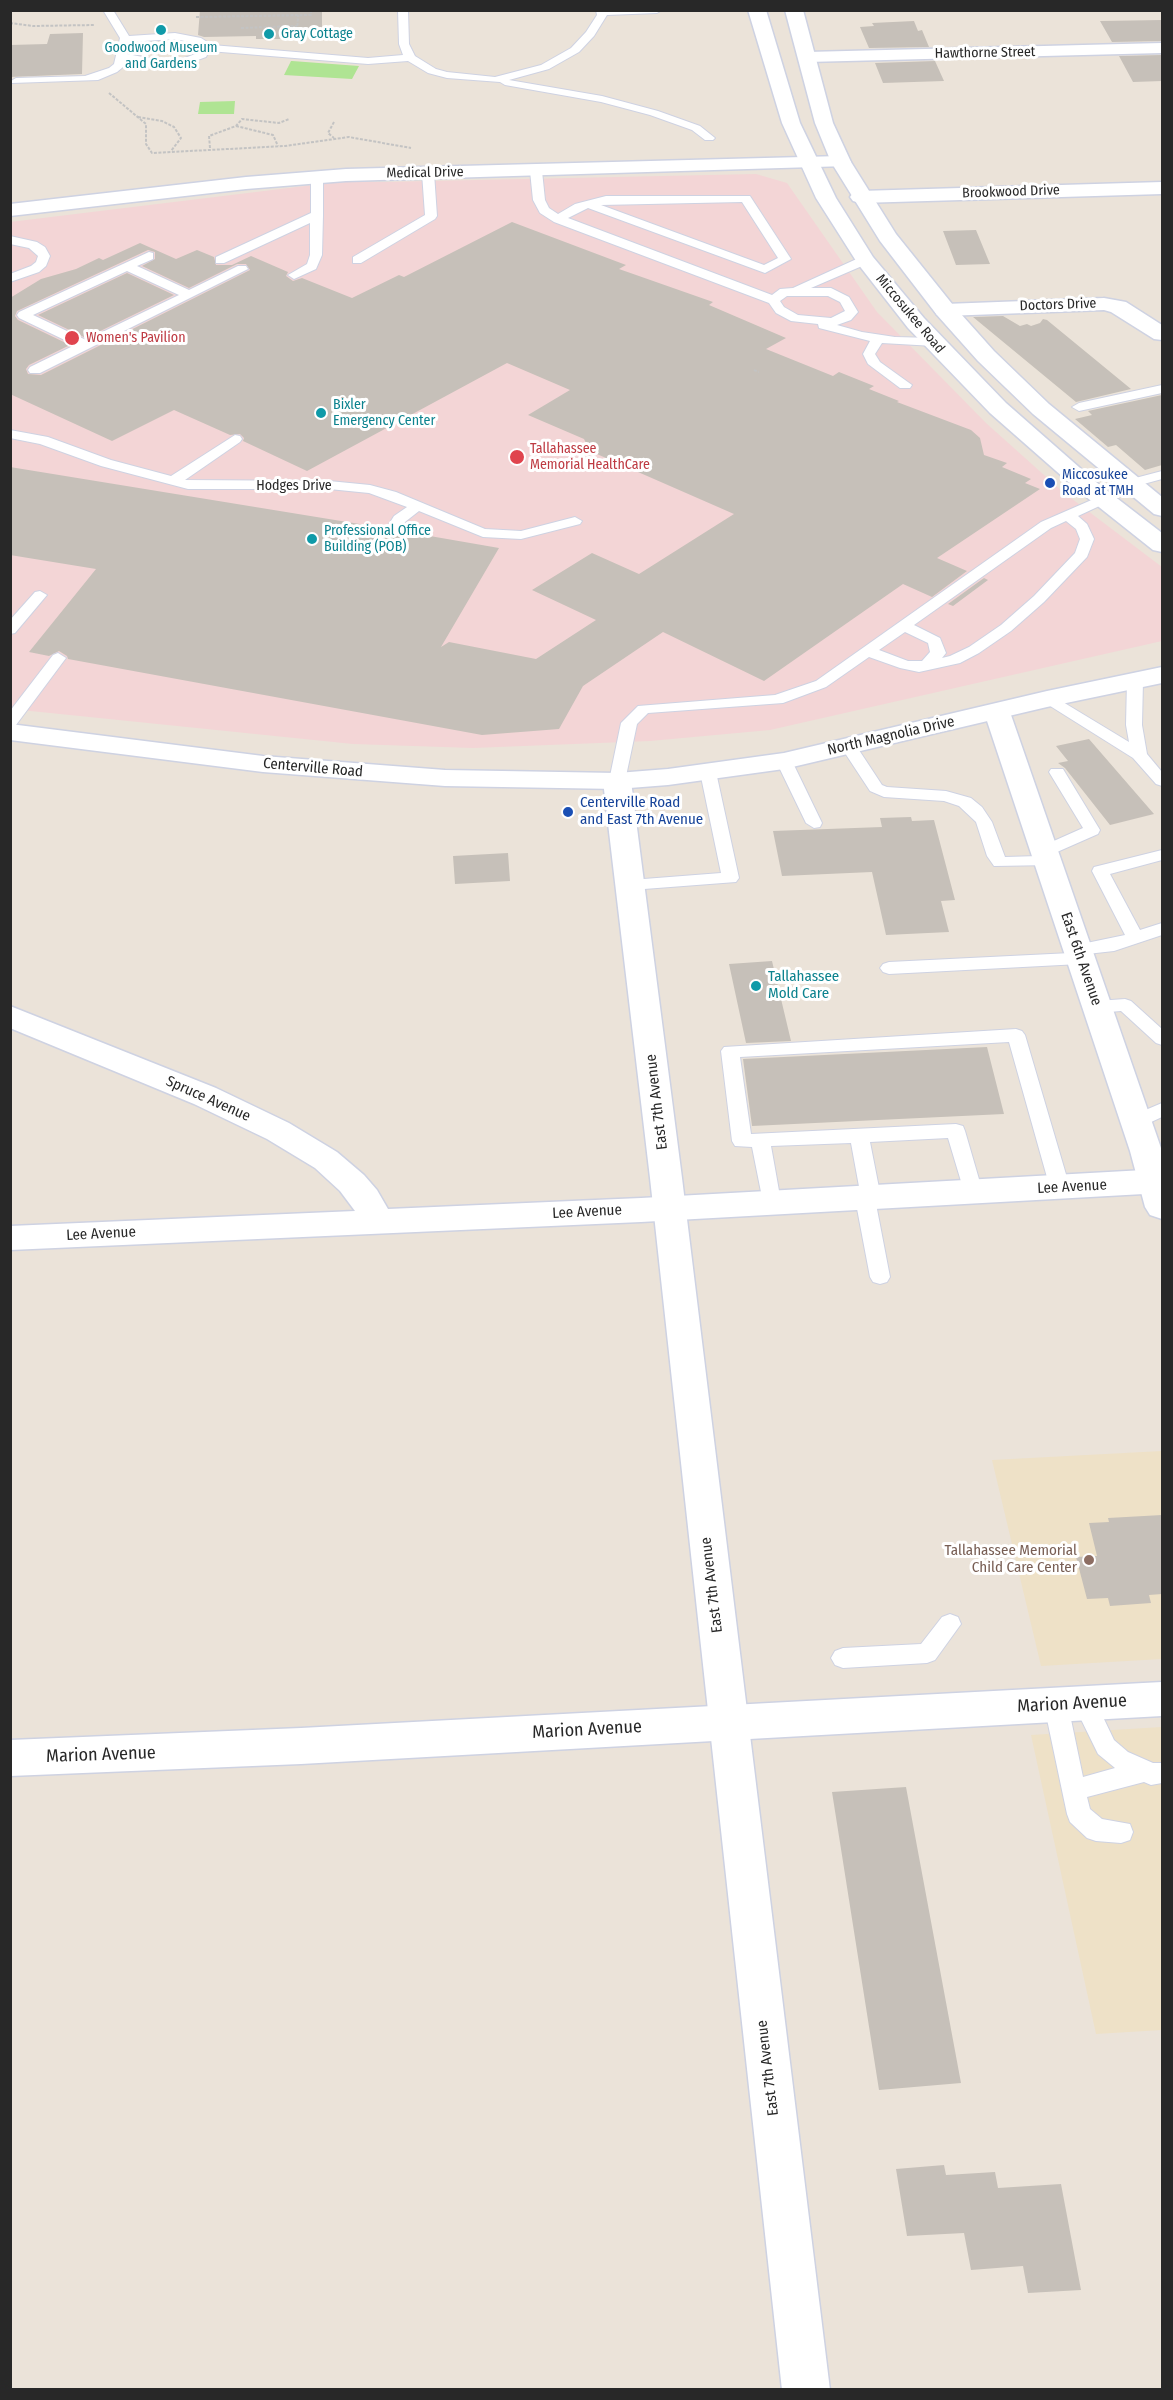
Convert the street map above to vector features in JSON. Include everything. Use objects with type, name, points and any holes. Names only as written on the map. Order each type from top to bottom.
[{"type":"street","name":"Miccosukee Road","points":[[757,10],[791,123],[808,164],[826,198],[865,260],[934,342],[998,408],[1103,499],[1162,545]]},
{"type":"street","name":"Miccosukee Road","points":[[794,10],[824,123],[841,162],[861,197],[908,265],[986,356],[1041,409],[1162,509]]},
{"type":"street","name":"Hawthorne Street","points":[[807,57],[1162,48]]},
{"type":"street","name":"Medical Drive","points":[[10,210],[317,177],[841,162]]},
{"type":"street","name":"Brookwood Drive","points":[[861,197],[1162,188]]},
{"type":"street","name":"Doctors Drive","points":[[852,239],[873,250],[912,301],[928,308],[945,310],[1104,304],[1118,307],[1162,334]]},
{"type":"street","name":"North Magnolia Drive","points":[[617,781],[708,772],[784,761],[1047,699],[1162,675]]},
{"type":"street","name":"East 6th Avenue","points":[[997,712],[1097,1007],[1149,1116],[1160,1190]]},
{"type":"street","name":"Centerville Road","points":[[10,732],[263,764],[456,778],[617,781]]},
{"type":"street","name":"East 7th Avenue","points":[[617,781],[669,1208],[806,2390]]},
{"type":"street","name":"Spruce Avenue","points":[[10,1016],[205,1096],[278,1131],[326,1160],[352,1183],[365,1198],[378,1222]]},
{"type":"street","name":"Lee Avenue","points":[[10,1238],[1060,1188],[1160,1190]]},
{"type":"street","name":"Marion Avenue","points":[[10,1758],[301,1746],[1162,1699]]},
{"type":"lane","points":[[15,81],[93,78],[113,70],[119,65],[125,39],[108,10]]},
{"type":"lane","points":[[403,10],[404,44],[410,58]]},
{"type":"lane","points":[[495,80],[545,67],[575,50],[590,34],[602,15],[601,11],[657,10]]},
{"type":"lane","points":[[125,39],[175,36],[197,40],[204,43],[206,48]]},
{"type":"lane","points":[[206,48],[368,61],[410,58],[432,71],[447,75],[495,80],[602,99],[654,113],[696,128],[709,138]]},
{"type":"lane","points":[[121,56],[172,64],[194,59],[202,55],[206,48]]},
{"type":"lane","points":[[536,171],[539,200],[544,210],[563,221],[773,300],[780,310],[795,318],[878,339],[934,342]]},
{"type":"lane","points":[[357,260],[431,216],[428,173]]},
{"type":"lane","points":[[294,275],[312,266],[316,255],[317,177]]},
{"type":"lane","points":[[563,221],[592,205],[606,200],[746,198],[785,259],[765,269],[592,205]]},
{"type":"lane","points":[[220,260],[317,215]]},
{"type":"lane","points":[[10,240],[33,245],[41,250],[44,256],[42,263],[35,269],[10,278]]},
{"type":"lane","points":[[85,345],[23,315],[149,256]]},
{"type":"lane","points":[[706,274],[736,259]]},
{"type":"lane","points":[[795,291],[865,260]]},
{"type":"lane","points":[[127,266],[189,295]]},
{"type":"lane","points":[[50,377],[34,370],[242,269]]},
{"type":"lane","points":[[773,300],[784,292],[831,292],[845,300],[852,312],[847,317],[832,322],[815,322]]},
{"type":"lane","points":[[878,339],[869,352],[874,364],[905,385]]},
{"type":"lane","points":[[1079,407],[1162,389]]},
{"type":"lane","name":"Hodges Drive","points":[[10,434],[43,440],[106,463],[172,482],[204,486],[370,489],[483,533],[520,535],[575,521]]},
{"type":"lane","points":[[172,482],[235,440]]},
{"type":"lane","points":[[293,486],[299,469]]},
{"type":"lane","points":[[1130,484],[1162,475]]},
{"type":"lane","points":[[617,781],[629,723],[644,709],[777,700],[821,684],[1046,525],[1103,499]]},
{"type":"lane","points":[[393,529],[399,519],[417,506]]},
{"type":"lane","points":[[868,651],[905,665],[919,667],[955,660],[1006,628],[1040,599],[1082,554],[1088,539],[1082,527],[1068,515]]},
{"type":"lane","points":[[10,630],[40,595]]},
{"type":"lane","points":[[903,626],[926,635],[934,641],[938,653],[927,664],[919,667]]},
{"type":"lane","points":[[10,722],[58,658]]},
{"type":"lane","points":[[1135,681],[1134,725],[1162,781]]},
{"type":"lane","points":[[1047,699],[1150,760]]},
{"type":"lane","points":[[849,747],[876,788],[884,792],[946,796],[965,802],[976,810],[984,822],[995,856],[1000,862],[1046,857],[1092,830],[1058,771]]},
{"type":"lane","points":[[784,761],[814,823]]},
{"type":"lane","points":[[631,885],[730,878],[708,772]]},
{"type":"lane","points":[[1135,938],[1100,871],[1162,855]]},
{"type":"lane","points":[[889,968],[1079,954],[1162,929]]},
{"type":"lane","points":[[1097,1007],[1125,1005],[1162,1039]]},
{"type":"lane","points":[[973,1193],[956,1131],[742,1141],[730,1051],[1016,1035],[1060,1188]]},
{"type":"lane","points":[[859,1136],[880,1277]]},
{"type":"lane","points":[[760,1140],[771,1202]]},
{"type":"lane","points":[[843,1658],[927,1653],[950,1624]]},
{"type":"lane","points":[[1071,1704],[1106,1747],[1120,1759],[1154,1772]]},
{"type":"lane","points":[[1071,1704],[1074,1790],[1078,1814],[1096,1830],[1120,1832]]},
{"type":"lane","points":[[1074,1790],[1154,1772]]},
{"type":"path","points":[[194,18],[311,15],[311,10]]},
{"type":"path","points":[[297,36],[298,15]]},
{"type":"path","points":[[10,23],[33,26],[115,24]]},
{"type":"path","points":[[93,78],[146,124],[146,144],[152,153],[278,146],[349,137],[415,149]]},
{"type":"path","points":[[138,117],[162,121],[174,127],[182,138],[170,151]]},
{"type":"path","points":[[210,148],[208,136],[236,126],[242,119],[279,123],[290,119]]},
{"type":"path","points":[[334,122],[328,133],[335,138]]},
{"type":"path","points":[[236,126],[273,135],[278,146]]},
{"type":"path","points":[[754,370],[759,372]]},
{"type":"shaded area","name":"Tallahassee Memorial HealthCare","points":[[756,174],[787,183],[877,312],[986,423],[1063,492],[1162,567],[1162,641],[770,730],[650,741],[473,748],[353,744],[11,709],[10,222],[346,181]]},
{"type":"shaded area","name":"Tallahassee Memorial Child Care Center","points":[[1162,1451],[1162,1659],[1041,1666],[992,1460]]},
{"type":"shaded area","points":[[1162,1727],[1162,2030],[1096,2034],[1031,1735]]},
{"type":"green space","points":[[291,61],[359,66],[352,79],[284,75]]},
{"type":"green space","points":[[235,101],[234,114],[198,114],[200,102]]},
{"type":"building","points":[[200,10],[322,10],[322,34],[283,35],[283,39],[256,39],[256,36],[204,37],[198,35]]},
{"type":"building","points":[[1162,20],[1162,41],[1112,42],[1100,21]]},
{"type":"building","points":[[914,21],[918,31],[922,30],[929,47],[869,48],[860,27],[874,26],[872,23]]},
{"type":"building","points":[[83,33],[82,74],[10,77],[10,45],[47,44],[50,34]]},
{"type":"building","points":[[1162,55],[1162,81],[1133,82],[1119,56]]},
{"type":"building","points":[[935,61],[944,81],[883,83],[875,63]]},
{"type":"building","points":[[512,222],[626,265],[619,269],[713,302],[709,305],[786,338],[766,349],[833,376],[839,372],[874,386],[869,389],[899,401],[897,402],[971,430],[980,438],[984,455],[1007,463],[1002,467],[1031,479],[1025,483],[1040,489],[937,558],[967,571],[932,597],[903,584],[764,681],[663,632],[583,686],[559,729],[482,735],[68,659],[59,651],[49,656],[29,652],[96,569],[10,555],[10,467],[384,528],[392,535],[401,531],[499,548],[441,647],[449,642],[536,659],[596,620],[532,590],[592,553],[639,574],[734,514],[590,451],[584,439],[528,415],[570,390],[507,363],[307,471],[243,441],[244,438],[240,434],[230,435],[174,410],[112,441],[10,394],[10,298],[41,279],[76,269],[99,258],[103,260],[140,243],[176,259],[197,250],[214,257],[216,265],[232,265],[251,256],[288,272],[286,276],[293,281],[302,278],[352,298],[399,275],[404,277]],"holes":[[[148,250],[155,252],[155,259],[142,266],[189,288],[237,264],[246,264],[250,270],[41,375],[28,374],[26,369],[29,365],[70,345],[18,320],[15,316],[17,311]]]},
{"type":"building","points":[[976,230],[990,264],[956,265],[943,231]]},
{"type":"building","points":[[127,273],[174,295],[86,338],[38,315]]},
{"type":"building","points":[[1003,316],[1020,326],[1027,324],[1031,326],[1040,323],[1043,319],[1047,320],[1131,389],[1076,402],[973,317]]},
{"type":"building","points":[[1162,395],[1162,465],[1145,470],[1116,445],[1108,447],[1075,419],[1092,415],[1088,411]]},
{"type":"building","points":[[984,578],[988,580],[953,606],[948,604]]},
{"type":"building","points":[[1089,739],[1154,814],[1110,825],[1065,768],[1058,763],[1068,761],[1056,746]]},
{"type":"building","points":[[911,817],[912,821],[934,820],[955,900],[941,901],[949,932],[886,935],[872,872],[782,876],[773,831],[882,827],[880,818]]},
{"type":"building","points":[[508,853],[510,881],[455,884],[453,856]]},
{"type":"building","points":[[772,961],[791,1041],[746,1043],[729,964]]},
{"type":"building","points":[[987,1047],[1004,1114],[752,1126],[743,1059]]},
{"type":"building","points":[[1162,1515],[1162,1594],[1149,1595],[1151,1603],[1110,1606],[1108,1598],[1087,1599],[1076,1557],[1097,1556],[1089,1523],[1109,1522],[1108,1518]]},
{"type":"building","points":[[906,1787],[961,2083],[879,2090],[832,1792]]},
{"type":"building","points":[[944,2165],[946,2175],[995,2172],[998,2188],[1061,2184],[1081,2290],[1028,2293],[1023,2266],[971,2270],[964,2233],[907,2236],[896,2169]]},
{"type":"place","name":"Goodwood Museum and Gardens","points":[[161,30]]},
{"type":"place","name":"Gray Cottage","points":[[269,34]]},
{"type":"place","name":"Women's Pavilion","points":[[72,338]]},
{"type":"place","name":"Bixler Emergency Center","points":[[321,413]]},
{"type":"place","name":"Tallahassee Memorial HealthCare","points":[[517,457]]},
{"type":"place","name":"Miccosukee Road at TMH","points":[[1050,483]]},
{"type":"place","name":"Professional Office Building (POB)","points":[[312,539]]},
{"type":"place","name":"Centerville Road and East 7th Avenue","points":[[568,812]]},
{"type":"place","name":"Tallahassee Mold Care","points":[[756,986]]},
{"type":"place","name":"Tallahassee Memorial Child Care Center","points":[[1089,1560]]}]
